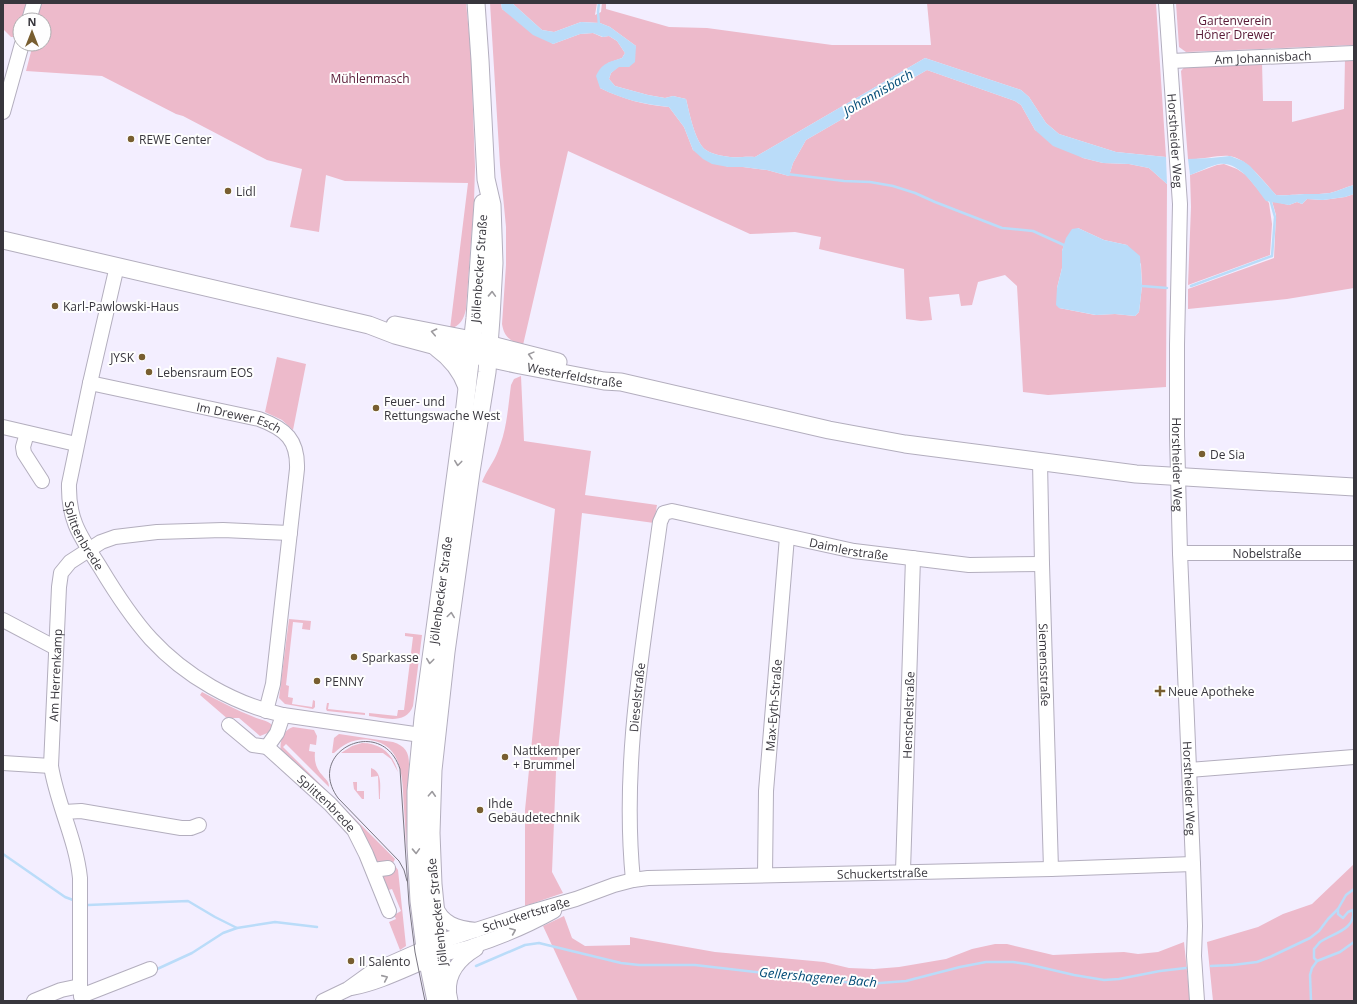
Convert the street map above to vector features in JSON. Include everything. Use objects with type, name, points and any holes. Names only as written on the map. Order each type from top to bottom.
[{"type":"main road","name":"Jöllenbecker Straße","points":[[445,1000],[419,901],[416,846],[416,791],[442,677],[463,527],[485,390],[489,352],[494,248],[492,205],[486,179],[476,3]]},
{"type":"main road","name":"Jöllenbecker Straße","points":[[433,952],[434,904],[431,833],[432,782],[428,736],[472,347],[482,205],[486,179]]},
{"type":"main road","points":[[3,240],[369,325],[395,336],[433,345],[472,347]]},
{"type":"main road","points":[[369,325],[378,323],[395,324],[489,352]]},
{"type":"main road","points":[[433,345],[454,363],[461,373],[467,387]]},
{"type":"main road","name":"Westerfeldstraße","points":[[489,352],[520,365],[604,381],[621,382]]},
{"type":"main road","name":"Westerfeldstraße","points":[[489,352],[605,375],[621,382]]},
{"type":"main road","points":[[485,390],[491,381],[505,368],[520,365]]},
{"type":"main road","points":[[621,382],[855,435],[920,446],[1113,472],[1354,487]]},
{"type":"street","name":"Horstheider Weg","points":[[1166,3],[1178,158],[1180,216],[1177,344],[1178,477],[1193,864],[1195,926],[1194,956],[1197,1001]]},
{"type":"street","points":[[3,112],[20,52]]},
{"type":"street","name":"Am Johannisbach","points":[[1171,61],[1354,53]]},
{"type":"street","name":"Splittenbrede","points":[[118,266],[76,444],[69,484],[69,507],[71,517],[79,534],[124,606],[148,635],[165,652],[192,674],[230,697],[283,715],[428,736]]},
{"type":"street","name":"Im Drewer Esch","points":[[90,383],[260,419],[282,430],[291,439],[295,446],[298,457],[290,533],[273,684],[266,710]]},
{"type":"street","points":[[3,427],[76,444]]},
{"type":"street","points":[[27,433],[23,447],[24,453],[42,481]]},
{"type":"street","name":"Siemensstraße","points":[[1040,461],[1051,869]]},
{"type":"street","name":"Daimlerstraße","points":[[662,516],[667,511],[672,511],[854,551],[980,565],[1042,564]]},
{"type":"street","name":"Dieselstraße","points":[[633,880],[630,801],[631,743],[662,516]]},
{"type":"street","points":[[89,550],[101,542],[115,537],[157,532],[223,530],[290,533]]},
{"type":"street","name":"Max-Eyth-Straße","points":[[765,874],[766,791],[787,537]]},
{"type":"street","name":"Am Herrenkamp","points":[[81,994],[80,878],[76,849],[53,778],[51,766],[59,587],[61,573],[70,562],[89,550]]},
{"type":"street","name":"Nobelstraße","points":[[1180,553],[1354,553]]},
{"type":"street","name":"Henschelstraße","points":[[903,871],[913,558]]},
{"type":"street","points":[[3,620],[56,648]]},
{"type":"street","points":[[267,747],[278,733],[283,715]]},
{"type":"street","name":"Splittenbrede","points":[[229,725],[253,745],[267,747],[322,796],[350,825],[361,842],[390,911]]},
{"type":"street","points":[[1189,770],[1354,757]]},
{"type":"street","points":[[3,763],[51,766]]},
{"type":"street","points":[[64,812],[81,811],[181,828],[191,828],[200,825]]},
{"type":"street","name":"Schuckertstraße","points":[[433,952],[472,947],[535,921],[576,899],[602,888],[633,880],[648,878],[765,874],[1051,869],[1193,864]]},
{"type":"street","points":[[373,870],[388,868]]},
{"type":"street","name":"Schuckertstraße","points":[[433,952],[476,930],[576,899]]},
{"type":"street","name":"Schuckertstraße","points":[[434,904],[442,919],[464,929],[476,930]]},
{"type":"street","name":"Horstheider Weg","points":[[1195,926],[1201,956],[1205,1001]]},
{"type":"street","name":"Schuckertstraße","points":[[445,1000],[451,975],[458,963],[470,953],[491,940]]},
{"type":"street","points":[[323,1001],[348,989],[373,971],[433,952]]},
{"type":"street","points":[[34,1001],[61,990],[81,994],[150,969]]},
{"type":"green space","name":"Mühlenmasch","points":[[3,3],[466,3],[471,53],[475,167],[474,202],[466,309],[461,322],[450,329],[468,183],[345,181],[326,175],[319,232],[290,227],[302,169],[267,160],[102,76],[26,71],[31,52],[52,52],[52,12],[12,12],[12,37],[3,29]]},
{"type":"green space","points":[[490,3],[501,3],[502,9],[553,44],[580,34],[593,33],[602,37],[609,36],[617,41],[625,53],[622,58],[608,63],[600,88],[634,101],[669,107],[684,127],[693,150],[728,167],[767,170],[789,176],[793,163],[806,140],[927,70],[1015,101],[1021,105],[1035,130],[1083,158],[1103,163],[1129,164],[1149,168],[1167,184],[1166,387],[1048,395],[1023,392],[1017,286],[1005,275],[978,282],[972,305],[961,306],[959,294],[929,297],[932,320],[921,321],[906,319],[904,269],[819,249],[821,237],[795,232],[750,234],[568,151],[523,345],[519,344],[506,336],[502,324],[506,265],[506,227],[500,165]],"holes":[[[1078,228],[1104,240],[1127,245],[1141,264],[1142,286],[1139,312],[1135,316],[1115,314],[1095,315],[1059,308],[1057,288],[1062,268],[1062,251],[1064,245]]]},
{"type":"green space","points":[[512,3],[597,3],[595,15],[601,12],[602,3],[606,3],[606,9],[669,27],[707,28],[832,45],[931,45],[927,3],[1156,3],[1166,157],[1116,152],[1059,134],[1046,123],[1029,97],[1021,90],[925,58],[755,157],[733,157],[711,153],[702,146],[699,141],[693,126],[686,99],[673,96],[665,98],[648,95],[615,86],[609,79],[611,73],[619,66],[629,67],[636,46],[610,27],[600,23],[581,22],[554,32],[542,30]]},
{"type":"green space","name":"Gartenverein Höner Drewer","points":[[1176,3],[1354,3],[1354,45],[1186,52],[1179,47]]},
{"type":"green space","points":[[1345,58],[1354,58],[1354,185],[1330,193],[1276,195],[1255,171],[1235,157],[1224,156],[1188,159],[1181,71],[1186,65],[1262,62],[1263,101],[1292,101],[1292,122],[1344,109]]},
{"type":"green space","points":[[1224,164],[1237,169],[1246,175],[1269,203],[1272,224],[1270,255],[1188,285],[1191,207],[1190,175],[1217,165]]},
{"type":"green space","points":[[1354,194],[1354,288],[1287,299],[1188,309],[1188,289],[1274,258],[1276,215],[1272,201],[1289,205],[1297,202],[1302,204],[1307,199],[1323,200],[1345,197]]},
{"type":"green space","points":[[277,357],[306,364],[293,430],[282,420],[265,412]]},
{"type":"green space","points":[[521,376],[524,441],[591,451],[585,495],[657,505],[654,523],[582,513],[556,771],[552,872],[563,893],[525,906],[525,810],[555,509],[482,482],[501,443],[507,418],[511,385],[514,379]]},
{"type":"green space","points":[[289,619],[311,621],[310,630],[302,629],[303,623],[293,622],[286,685],[289,686],[288,697],[293,698],[292,704],[312,707],[313,700],[315,701],[315,707],[313,709],[285,704],[279,698]]},
{"type":"green space","points":[[405,633],[422,635],[413,706],[410,712],[400,718],[388,719],[369,716],[369,713],[397,716],[398,710],[404,710],[413,637],[405,636]]},
{"type":"green space","points":[[202,692],[256,718],[268,722],[272,725],[270,732],[260,736],[239,718],[231,718],[229,720],[200,695]]},
{"type":"green space","points":[[327,703],[329,703],[328,709],[365,713],[365,715],[327,711]]},
{"type":"green space","points":[[293,727],[314,730],[317,736],[316,745],[310,744],[309,751],[315,752],[315,762],[317,768],[328,782],[329,787],[286,744],[283,747],[395,859],[393,863],[398,870],[406,946],[400,950],[389,922],[396,919],[394,915],[401,911],[392,889],[385,891],[383,879],[387,872],[377,865],[281,753],[282,737]]},
{"type":"green space","points":[[339,734],[393,742],[401,745],[406,750],[409,764],[406,854],[402,776],[396,757],[390,749],[381,743],[370,740],[350,742],[332,753],[334,738]]},
{"type":"green space","points":[[362,743],[375,745],[385,751],[393,760],[398,772],[391,759],[383,753],[341,753],[352,746]]},
{"type":"green space","points":[[371,768],[375,770],[379,777],[380,799],[378,776],[371,777]]},
{"type":"green space","points":[[353,782],[357,782],[357,791],[364,791],[364,799],[362,799],[354,789]]},
{"type":"green space","points":[[1354,864],[1354,1001],[1213,1001],[1207,942],[1258,927],[1283,914],[1312,904]]},
{"type":"green space","points":[[564,916],[572,938],[585,946],[630,945],[630,937],[715,952],[824,962],[849,968],[874,969],[899,967],[946,959],[972,949],[995,944],[1007,944],[1053,955],[1124,952],[1138,954],[1158,952],[1184,942],[1190,1001],[578,1001],[543,926]]},
{"type":"water","name":"Johannisbach","points":[[501,3],[512,3],[542,30],[554,32],[581,22],[600,23],[610,27],[636,46],[635,62],[629,67],[619,67],[611,73],[609,79],[615,86],[648,95],[665,98],[673,96],[686,99],[693,126],[699,141],[706,150],[717,155],[755,157],[925,58],[1021,90],[1029,97],[1046,123],[1059,134],[1116,152],[1166,157],[1167,184],[1149,168],[1129,164],[1103,163],[1083,158],[1053,146],[1035,130],[1021,105],[1015,101],[927,70],[806,140],[793,163],[789,176],[767,170],[728,167],[712,164],[703,159],[693,150],[684,127],[669,107],[634,101],[617,96],[600,88],[596,76],[598,72],[606,64],[622,58],[625,53],[617,41],[609,36],[603,37],[593,33],[580,34],[553,44],[533,35],[502,9]]},
{"type":"water","points":[[1230,156],[1243,161],[1250,166],[1276,195],[1330,193],[1354,185],[1354,194],[1345,197],[1323,200],[1307,199],[1302,204],[1297,202],[1289,205],[1266,201],[1246,176],[1234,167],[1227,164],[1215,165],[1190,175],[1188,159]]},
{"type":"water","points":[[1078,228],[1104,240],[1127,245],[1140,256],[1142,286],[1139,312],[1135,316],[1115,314],[1096,315],[1059,308],[1056,305],[1057,288],[1062,268],[1062,251],[1066,238],[1072,229]]},
{"type":"waterway","points":[[599,3],[599,26]]},
{"type":"waterway","points":[[787,174],[844,181],[870,182],[893,186],[915,193],[1002,228],[1033,231],[1066,246]]},
{"type":"waterway","points":[[1191,286],[1272,256],[1275,217],[1270,199]]},
{"type":"waterway","points":[[1139,285],[1167,288]]},
{"type":"waterway","points":[[3,854],[65,897],[73,900]]},
{"type":"waterway","name":"Gellershagener Bach","points":[[1211,966],[1257,962],[1310,938],[1319,931],[1338,909],[1346,895],[1354,889]]},
{"type":"waterway","points":[[88,905],[188,901],[237,928]]},
{"type":"waterway","points":[[1317,961],[1314,958],[1314,949],[1319,943],[1347,927],[1351,922],[1353,910],[1348,912],[1343,918],[1338,914],[1338,909]]},
{"type":"waterway","name":"Gellershagener Bach","points":[[155,970],[192,953],[223,933],[237,928],[275,922],[317,927]]},
{"type":"waterway","points":[[1311,1001],[1310,975],[1312,968],[1317,961],[1340,952],[1354,942]]},
{"type":"waterway","name":"Gellershagener Bach","points":[[476,966],[525,945],[539,943],[621,963],[639,965],[695,965],[867,984],[906,981],[986,962],[1013,962],[1027,964],[1074,975],[1104,980],[1186,968]]},
{"type":"tram line","points":[[407,881],[404,870],[399,861],[338,798],[330,781],[331,766],[338,754],[350,745],[364,742],[378,744],[391,753],[400,769],[409,904],[415,952],[425,1001]]},
{"type":"place","name":"REWE Center","points":[[131,139]]},
{"type":"place","name":"Lidl","points":[[228,191]]},
{"type":"place","name":"Karl-Pawlowski-Haus","points":[[55,306]]},
{"type":"place","name":"JYSK","points":[[142,357]]},
{"type":"place","name":"Lebensraum EOS","points":[[149,372]]},
{"type":"place","name":"Feuer- und Rettungswache West","points":[[376,408]]},
{"type":"place","name":"De Sia","points":[[1202,454]]},
{"type":"place","name":"Sparkasse","points":[[354,657]]},
{"type":"place","name":"PENNY","points":[[317,681]]},
{"type":"place","name":"Neue Apotheke","points":[[1160,691]]},
{"type":"place","name":"Nattkemper + Brummel","points":[[505,757]]},
{"type":"place","name":"Ihde Gebäudetechnik","points":[[480,810]]},
{"type":"place","name":"Il Salento","points":[[351,961]]}]
